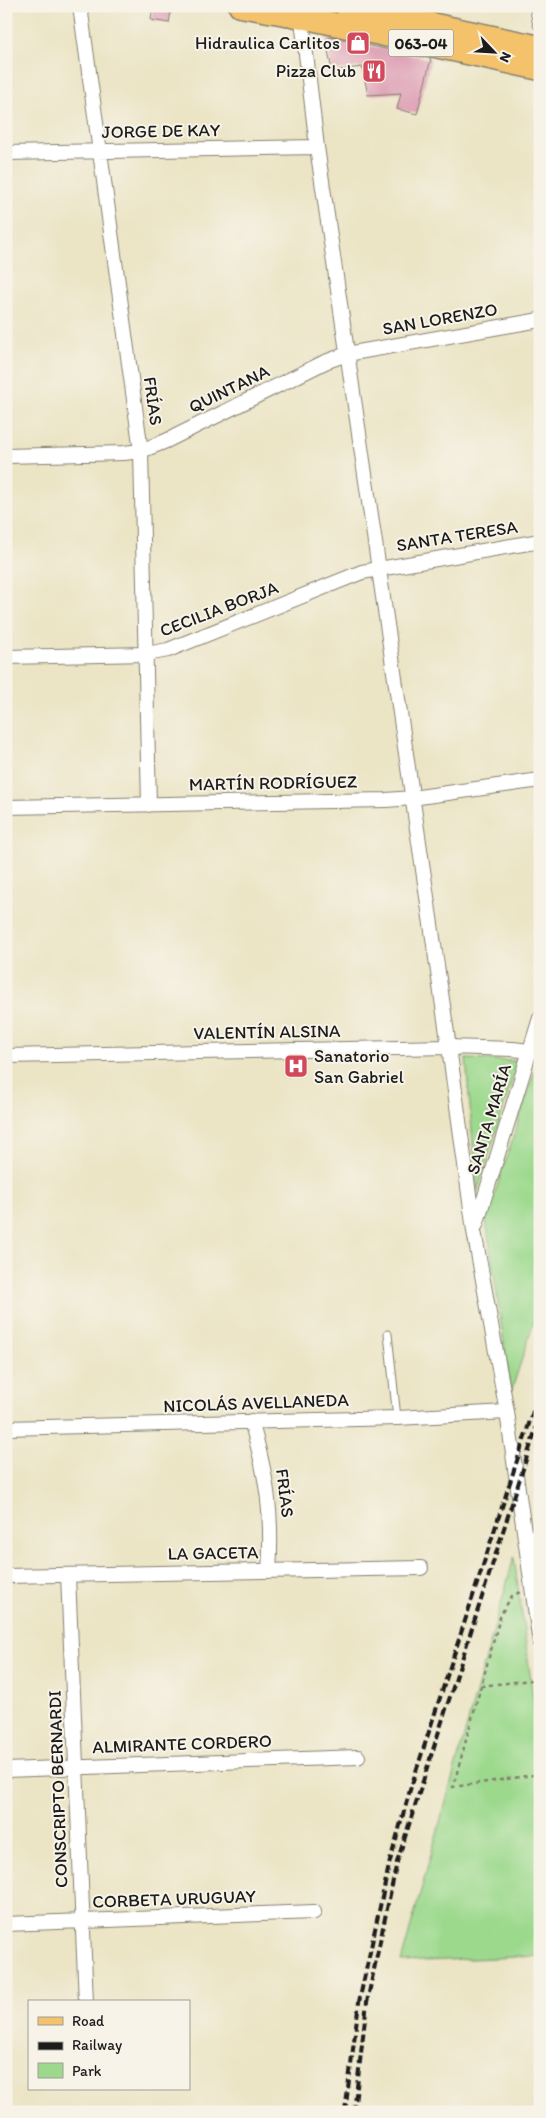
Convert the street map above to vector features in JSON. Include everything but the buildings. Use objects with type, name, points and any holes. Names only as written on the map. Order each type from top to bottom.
[{"type":"main road","name":"063-04","points":[[240,6],[301,12],[540,69]]},
{"type":"main road","name":"063-04","points":[[346,6],[540,47]]},
{"type":"street","name":"FRÍAS","points":[[80,6],[98,151],[141,451],[149,805]]},
{"type":"street","points":[[537,6],[540,23]]},
{"type":"street","points":[[301,12],[317,147],[380,568],[474,1231],[534,1561]]},
{"type":"street","name":"JORGE DE KAY","points":[[6,153],[317,147]]},
{"type":"street","name":"SAN LORENZO","points":[[347,354],[540,320]]},
{"type":"street","name":"QUINTANA","points":[[6,456],[141,451],[166,441],[325,362],[347,354]]},
{"type":"street","name":"SANTA TERESA","points":[[380,568],[540,541]]},
{"type":"street","name":"CECILIA BORJA","points":[[6,657],[147,654],[168,650],[362,572],[380,568]]},
{"type":"street","name":"MARTÍN RODRÍGUEZ","points":[[6,807],[412,798],[540,780]]},
{"type":"street","name":"SANTA MARÍA","points":[[474,1231],[540,1018]]},
{"type":"street","name":"VALENTÍN ALSINA","points":[[6,1056],[449,1046],[529,1051]]},
{"type":"street","name":"NICOLÁS AVELLANEDA","points":[[6,1428],[397,1418],[507,1412]]},
{"type":"street","name":"FRÍAS","points":[[251,1421],[263,1465],[271,1513],[268,1571]]},
{"type":"street","points":[[540,1527],[534,1561],[533,1589],[540,1643]]},
{"type":"street","name":"LA GACETA","points":[[6,1576],[421,1568]]},
{"type":"street","name":"CONSCRIPTO BERNARDI","points":[[68,1575],[86,2000]]},
{"type":"street","name":"ALMIRANTE CORDERO","points":[[6,1770],[358,1757]]},
{"type":"street","name":"CORBETA URUGUAY","points":[[6,1924],[314,1912]]},
{"type":"lane","points":[[388,1334],[397,1418]]},
{"type":"path","points":[[533,1589],[515,1593],[501,1614],[452,1787],[540,1774]]},
{"type":"path","points":[[481,1686],[540,1679]]},
{"type":"green space","points":[[540,1055],[540,1304],[511,1392],[486,1220]]},
{"type":"green space","points":[[466,1059],[518,1061],[477,1193]]},
{"type":"green space","points":[[514,1557],[540,1747],[540,1956],[401,1962]]},
{"type":"railway","points":[[345,2112],[359,2002],[390,1861],[410,1790],[540,1390]]},
{"type":"railway","points":[[354,2112],[367,2002],[397,1862],[540,1416]]},
{"type":"place","name":"Hidraulica Carlitos","points":[[358,43]]},
{"type":"place","name":"Pizza Club","points":[[374,71]]},
{"type":"place","name":"Sanatorio San Gabriel","points":[[296,1066]]}]
